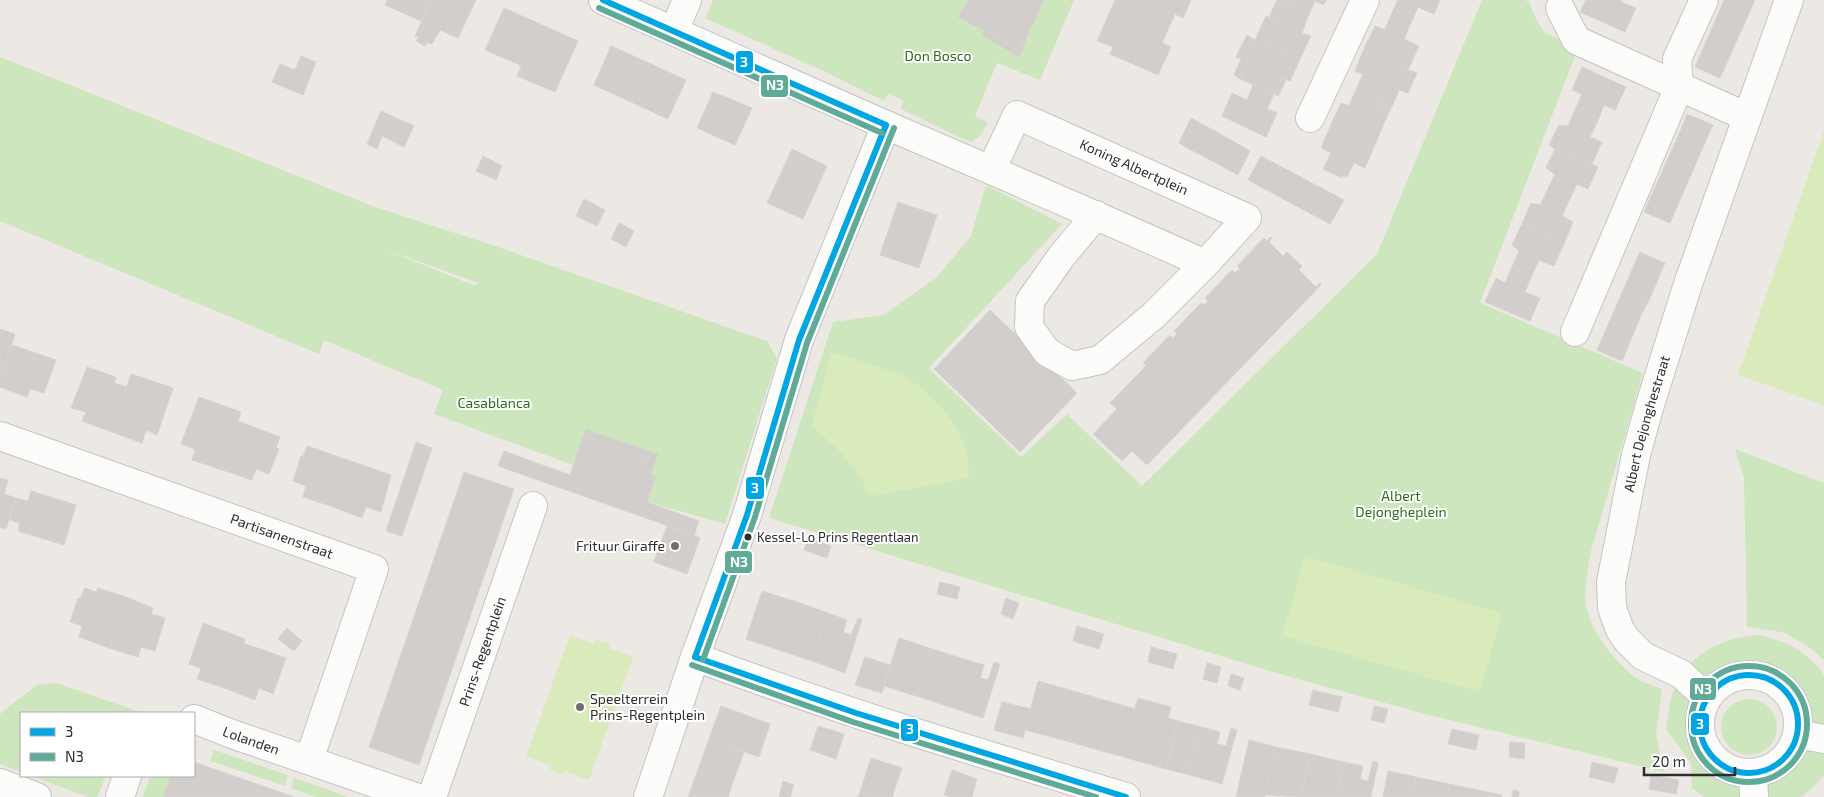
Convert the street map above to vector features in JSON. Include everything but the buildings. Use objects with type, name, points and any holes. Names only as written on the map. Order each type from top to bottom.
[{"type":"street","points":[[603,0],[1205,264]]},
{"type":"street","points":[[674,31],[687,0]]},
{"type":"street","points":[[1310,118],[1365,0]]},
{"type":"street","points":[[1575,332],[1679,87],[1677,59],[1704,0]]},
{"type":"street","name":"Albert Dejonghestraat","points":[[1707,698],[1681,674],[1653,662],[1634,648],[1615,620],[1611,588],[1636,455],[1649,408],[1688,284],[1789,0]]},
{"type":"street","points":[[1556,3],[1576,40],[1747,117]]},
{"type":"street","name":"Koning Albertplein","points":[[991,170],[1017,115],[1248,218],[1153,316],[1100,360],[1072,366],[1047,352],[1029,327],[1030,301],[1061,257],[1096,215]]},
{"type":"street","points":[[648,797],[695,657],[746,516],[799,340],[886,125]]},
{"type":"street","name":"Partisanenstraat","points":[[0,436],[374,569],[309,760]]},
{"type":"street","name":"Prins-Regentplein","points":[[432,797],[533,506]]},
{"type":"street","points":[[695,657],[761,682],[990,756],[1126,797]]},
{"type":"street","points":[[1755,675],[1776,682],[1790,696],[1811,737],[1791,752],[1754,786],[1736,772],[1718,764],[1710,754],[1700,732],[1700,714],[1707,698],[1720,684],[1734,677],[1755,675]]},
{"type":"street","name":"Lolanden","points":[[195,719],[309,760]]},
{"type":"street","points":[[309,760],[415,797]]},
{"type":"street","points":[[120,797],[127,777]]},
{"type":"street","points":[[0,783],[37,797]]},
{"type":"green space","name":"Don Bosco","points":[[713,0],[1074,0],[1040,80],[997,63],[975,116],[988,122],[981,135],[972,142],[901,109],[903,101],[889,93],[884,101],[828,73],[705,18]]},
{"type":"green space","name":"Albert Dejongheplein","points":[[1482,0],[1525,0],[1529,2],[1544,32],[1578,48],[1480,303],[1643,373],[1591,551],[1587,577],[1586,604],[1593,625],[1614,658],[1641,681],[1662,689],[1656,735],[1664,772],[1429,715],[1290,677],[769,518],[833,322],[883,315],[936,278],[971,236],[986,185],[1062,224],[929,368],[1021,457],[1067,414],[1142,486],[1377,254]]},
{"type":"green space","name":"Casablanca","points":[[0,57],[372,206],[492,245],[767,341],[777,358],[725,524],[634,498],[584,436],[573,465],[434,414],[443,390],[324,340],[319,354],[0,221]],"holes":[[[382,248],[478,283],[475,286]]]},
{"type":"green space","points":[[1824,131],[1824,405],[1738,375]]},
{"type":"green space","points":[[832,352],[898,374],[925,391],[943,410],[958,432],[967,454],[969,478],[871,496],[859,476],[838,449],[811,427]]},
{"type":"green space","points":[[1735,449],[1824,483],[1824,660],[1805,644],[1782,632],[1747,627],[1744,478]]},
{"type":"green space","points":[[1305,556],[1502,613],[1480,692],[1282,636]]},
{"type":"green space","name":"Speelterrein Prins-Regentplein","points":[[570,635],[594,644],[596,640],[610,644],[609,648],[633,657],[589,780],[565,771],[563,775],[550,770],[551,765],[526,757]]},
{"type":"green space","points":[[1758,635],[1787,644],[1811,659],[1824,675],[1824,774],[1820,781],[1802,797],[1704,797],[1692,788],[1691,763],[1666,729],[1672,695],[1685,670],[1705,651],[1730,640]],"holes":[[[1755,675],[1777,683],[1790,697],[1797,715],[1798,734],[1796,743],[1784,760],[1766,770],[1745,774],[1725,769],[1715,760],[1702,738],[1699,724],[1703,707],[1718,685],[1733,677]]]},
{"type":"green space","points":[[56,683],[140,712],[20,712],[20,772],[0,764],[0,714],[37,685]]},
{"type":"green space","points":[[1743,699],[1755,699],[1769,707],[1777,721],[1775,738],[1769,747],[1755,755],[1743,755],[1733,750],[1726,743],[1721,733],[1721,721],[1726,711],[1733,704]]},
{"type":"green space","points":[[214,750],[288,775],[285,786],[210,761]]},
{"type":"green space","points":[[35,777],[106,777],[97,797],[88,797]]},
{"type":"green space","points":[[150,777],[171,777],[163,797],[143,797]]},
{"type":"green space","points":[[294,778],[348,797],[316,797],[291,788]]},
{"type":"transit line","name":"3","points":[[603,0],[886,125]]},
{"type":"transit line","name":"N3","points":[[599,8],[882,133]]},
{"type":"transit line","name":"3","points":[[695,657],[747,515],[799,340],[886,125]]},
{"type":"transit line","name":"N3","points":[[703,660],[755,517],[807,343],[894,128]]},
{"type":"transit line","name":"3","points":[[695,657],[856,713],[1126,797]]},
{"type":"transit line","name":"N3","points":[[692,665],[853,722],[1096,797]]},
{"type":"transit line","name":"N3","points":[[1749,666],[1771,671],[1790,683],[1802,702],[1807,724],[1802,746],[1790,765],[1771,777],[1749,782],[1727,777],[1708,765],[1696,746],[1691,724],[1696,702],[1708,683],[1727,671],[1749,666]]},
{"type":"transit line","name":"3","points":[[1749,675],[1768,679],[1784,689],[1794,705],[1798,724],[1794,743],[1784,759],[1768,769],[1749,773],[1730,769],[1714,759],[1704,743],[1700,724],[1704,705],[1714,689],[1730,679],[1749,675]]},
{"type":"place","name":"Kessel-Lo Prins Regentlaan","points":[[748,537]]},
{"type":"place","name":"Frituur Giraffe","points":[[675,546]]},
{"type":"place","name":"Speelterrein Prins-Regentplein","points":[[580,707]]}]
